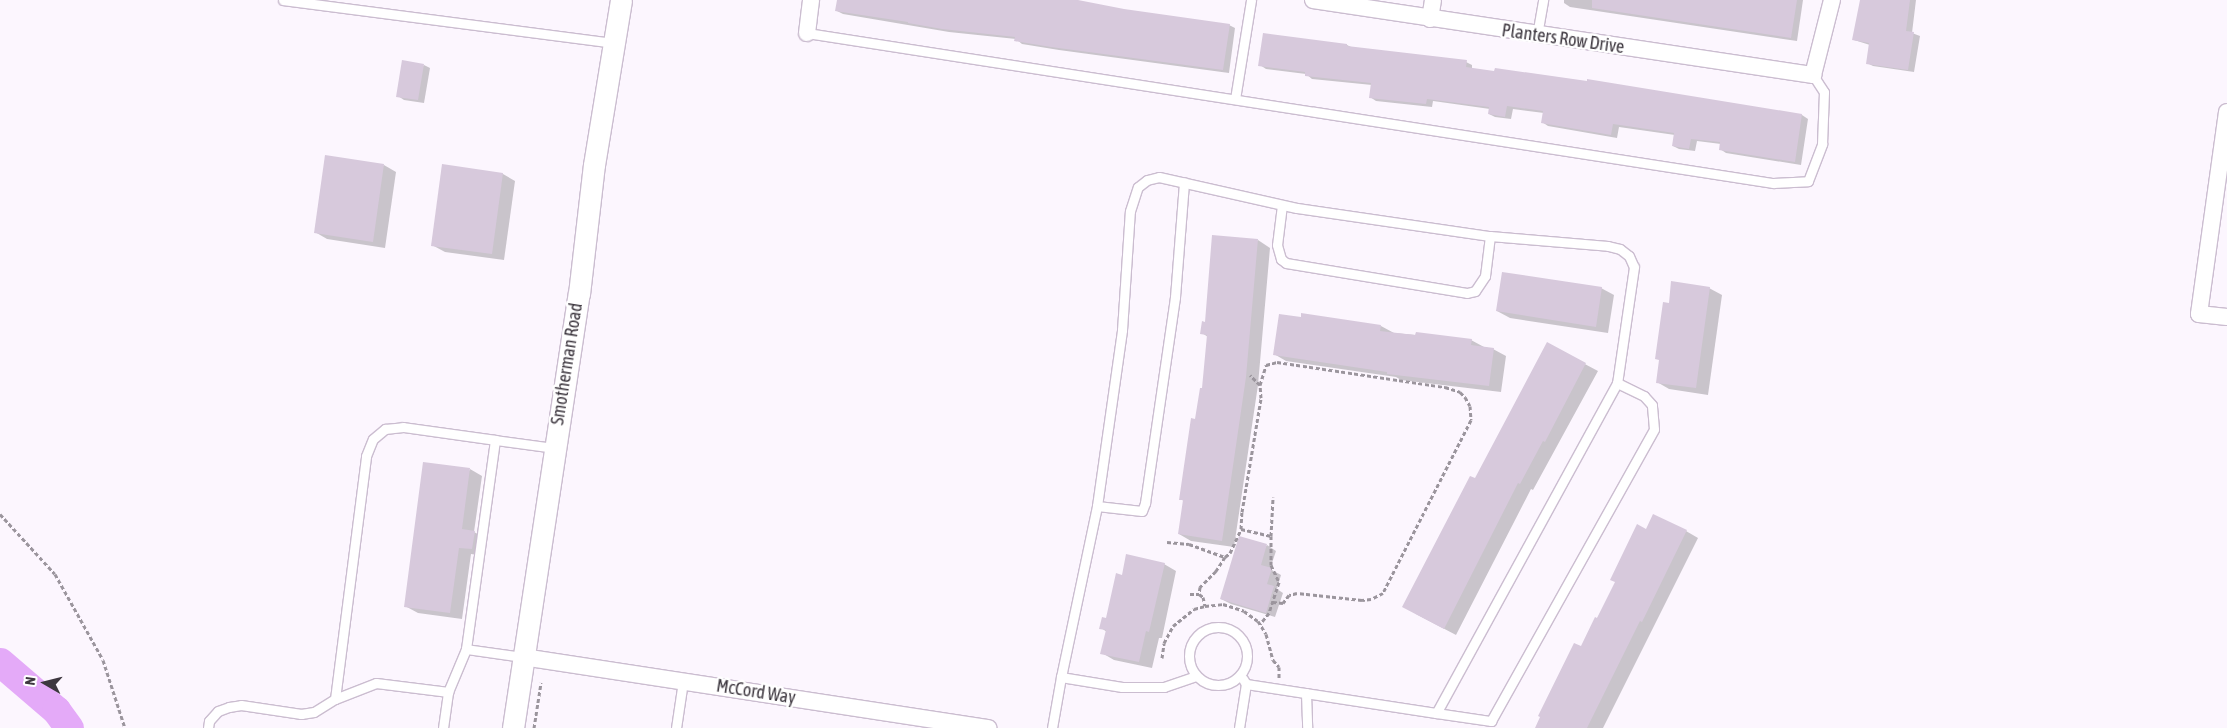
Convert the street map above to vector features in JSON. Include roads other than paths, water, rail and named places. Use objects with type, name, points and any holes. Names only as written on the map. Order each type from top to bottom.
[{"type":"street","name":"Smotherman Road","points":[[513,728],[621,0]]},
{"type":"street","points":[[807,33],[811,0]]},
{"type":"street","name":"Planters Row Drive","points":[[1318,0],[1430,19],[1813,75]]},
{"type":"street","points":[[1430,19],[1433,0]]},
{"type":"street","points":[[1813,75],[1832,0]]},
{"type":"street","points":[[2227,112],[2199,314],[2227,318]]},
{"type":"street","name":"McCord Way","points":[[523,657],[990,728]]},
{"type":"lane","points":[[283,0],[614,43]]},
{"type":"lane","points":[[1235,99],[1251,0]]},
{"type":"lane","points":[[1537,35],[1543,0]]},
{"type":"lane","points":[[807,33],[1773,183],[1808,181],[1822,144],[1824,92],[1813,75]]},
{"type":"lane","points":[[1052,728],[1097,506],[1122,330],[1132,200],[1138,187],[1147,180],[1159,177],[1282,205],[1490,236],[1608,246],[1620,249],[1629,256],[1634,267],[1617,383],[1436,713]]},
{"type":"lane","points":[[1097,506],[1142,511],[1145,503],[1175,297],[1184,182]]},
{"type":"lane","points":[[1282,205],[1277,245],[1281,259],[1286,263],[1467,293],[1475,291],[1486,276],[1490,236]]},
{"type":"lane","points":[[1246,684],[1436,713],[1490,724],[1654,429],[1652,406],[1644,396],[1617,383]]},
{"type":"lane","points":[[335,699],[366,456],[373,439],[386,429],[404,426],[554,448]]},
{"type":"lane","points":[[443,728],[448,692],[466,649],[495,440]]},
{"type":"lane","points":[[1217,626],[1233,630],[1244,643],[1247,659],[1240,674],[1234,680],[1219,685],[1203,681],[1196,676],[1189,661],[1191,644],[1201,632],[1217,626]]},
{"type":"lane","points":[[466,649],[523,657]]},
{"type":"lane","points":[[1239,728],[1246,684],[1240,674]]},
{"type":"lane","points":[[1061,678],[1122,687],[1164,687],[1196,676]]},
{"type":"lane","points":[[676,728],[683,681]]},
{"type":"lane","points":[[208,728],[209,721],[218,711],[229,706],[241,705],[301,714],[314,712],[335,699],[376,683],[448,692]]},
{"type":"lane","points":[[1306,693],[1307,728]]},
{"type":"waterway","points":[[0,662],[56,710],[69,728]]}]
